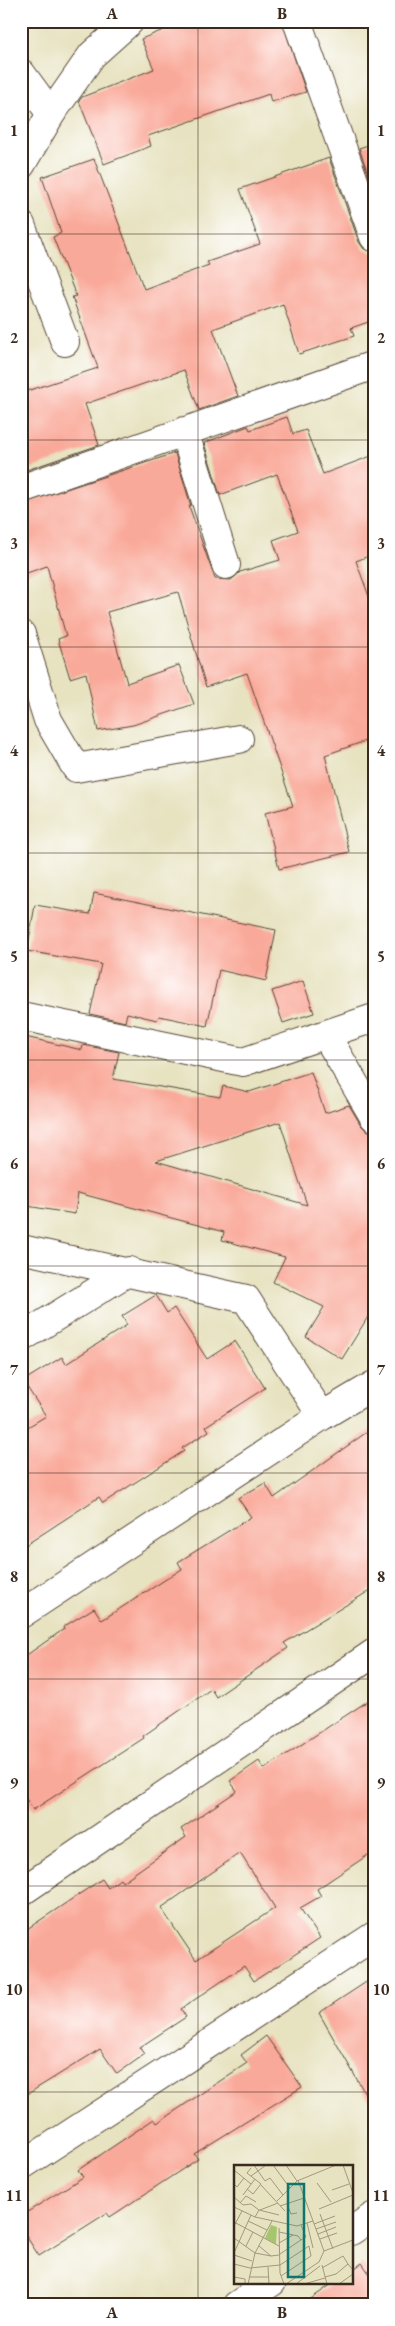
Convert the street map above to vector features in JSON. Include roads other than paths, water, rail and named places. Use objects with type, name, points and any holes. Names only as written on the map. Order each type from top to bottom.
[{"type":"street","points":[[21,165],[51,114],[92,55],[130,21]]},
{"type":"street","points":[[297,21],[374,237]]},
{"type":"street","points":[[21,73],[51,114]]},
{"type":"street","points":[[21,225],[65,342]]},
{"type":"street","points":[[21,489],[374,365]]},
{"type":"street","points":[[184,431],[226,565]]},
{"type":"street","points":[[21,634],[48,720],[76,768],[240,739]]},
{"type":"street","points":[[21,1016],[244,1062],[374,1018]]},
{"type":"street","points":[[326,1035],[374,1117]]},
{"type":"street","points":[[21,1248],[246,1299],[322,1416]]},
{"type":"street","points":[[21,1338],[129,1271]]},
{"type":"street","points":[[21,1614],[322,1416],[374,1385]]},
{"type":"street","points":[[21,1892],[374,1653]]},
{"type":"street","points":[[21,2166],[374,1936]]},
{"type":"street","points":[[352,2230],[374,2216]]},
{"type":"street","points":[[237,2305],[269,2284]]}]
